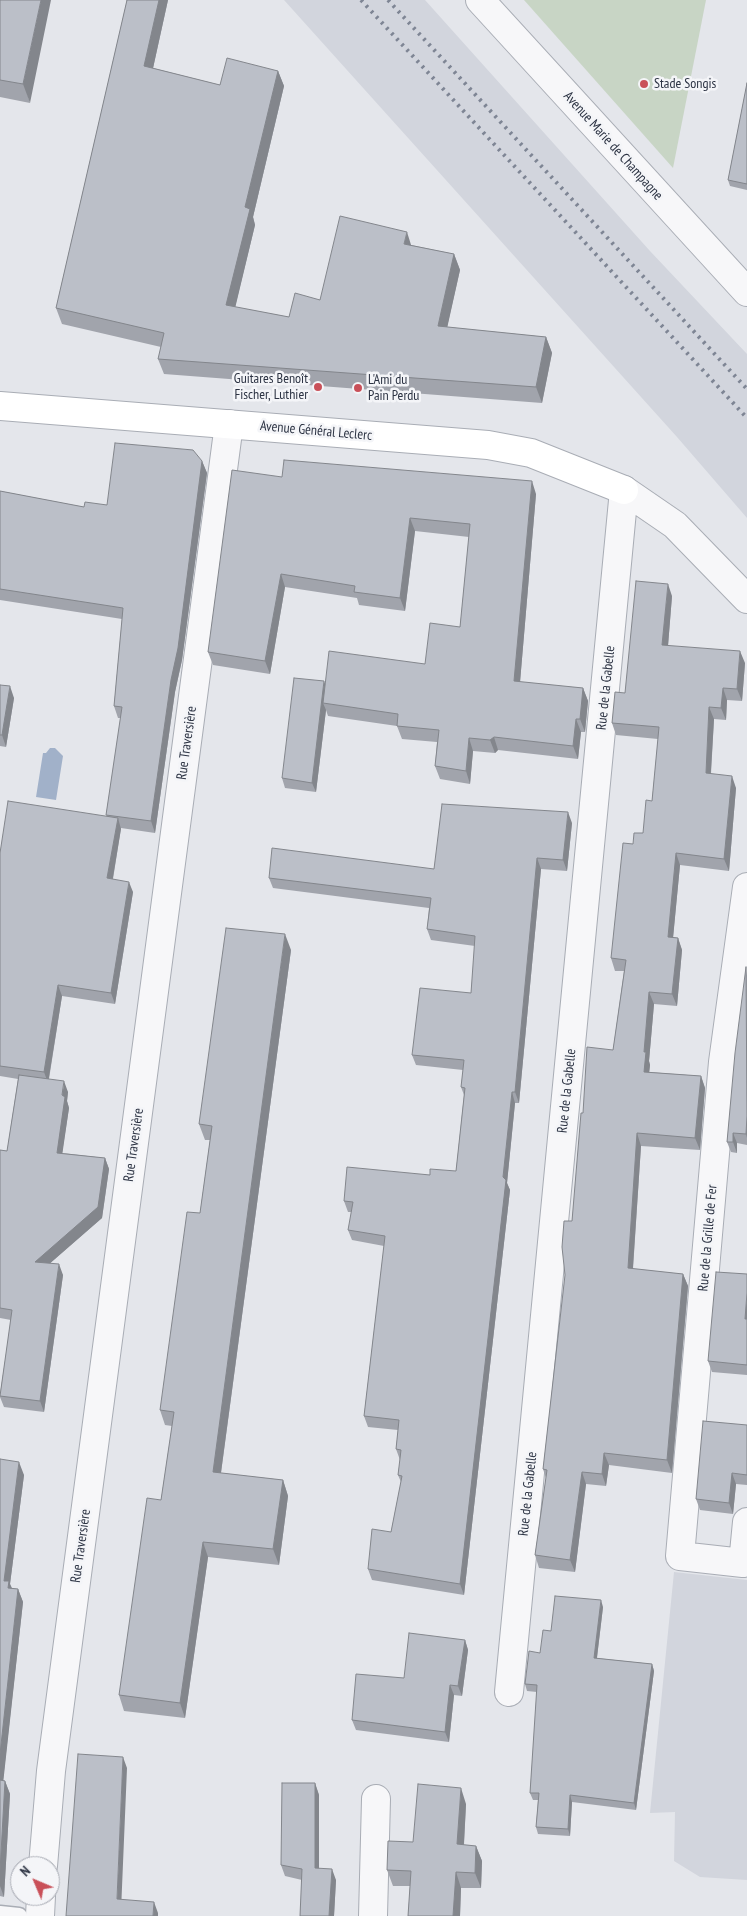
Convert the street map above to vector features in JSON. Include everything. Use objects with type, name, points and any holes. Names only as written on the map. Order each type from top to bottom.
[{"type":"main road","name":"Avenue Général Leclerc","points":[[0,406],[488,445],[530,453],[624,490]]},
{"type":"street","name":"Avenue Marie de Champagne","points":[[480,0],[747,292]]},
{"type":"street","name":"Rue Traversière","points":[[44,1856],[52,1762],[229,424]]},
{"type":"street","points":[[624,490],[675,525],[747,599]]},
{"type":"street","name":"Rue de la Gabelle","points":[[509,1692],[624,490]]},
{"type":"street","name":"Rue de la Grille de Fer","points":[[745,1563],[680,1556],[723,1062],[747,887]]},
{"type":"street","points":[[745,1563],[747,1522]]},
{"type":"street","points":[[373,1916],[376,1799]]},
{"type":"lane","points":[[0,1914],[19,1916]]},
{"type":"shaded area","points":[[284,0],[425,0],[650,251],[747,354],[747,518],[677,437]]},
{"type":"shaded area","points":[[674,1572],[747,1580],[747,1880],[700,1877],[674,1861],[675,1812],[650,1813]]},
{"type":"green space","name":"Stade Songis","points":[[524,0],[706,0],[673,168]]},
{"type":"water","points":[[50,748],[55,748],[63,756],[56,800],[36,797],[43,753],[46,753]]},
{"type":"building","points":[[0,0],[41,0],[23,84],[0,80]]},
{"type":"building","points":[[127,0],[159,0],[144,66],[220,85],[227,58],[278,71],[245,207],[250,209],[226,305],[289,317],[295,293],[320,300],[340,216],[407,232],[404,244],[454,254],[438,326],[546,337],[536,387],[158,359],[164,333],[56,308]]},
{"type":"building","points":[[747,83],[747,184],[728,180]]},
{"type":"building","points":[[115,443],[193,450],[202,461],[178,648],[171,680],[151,821],[106,815],[122,707],[114,706],[123,608],[0,589],[0,491],[84,507],[85,502],[107,505]]},
{"type":"building","points":[[284,460],[532,481],[514,681],[583,688],[580,719],[576,719],[573,746],[494,737],[490,740],[469,738],[466,771],[435,766],[439,730],[397,726],[398,714],[323,703],[329,651],[425,664],[430,623],[460,627],[470,524],[410,518],[400,598],[354,592],[355,586],[281,574],[265,661],[208,652],[232,470],[282,477]]},
{"type":"building","points":[[636,581],[668,584],[662,645],[740,651],[737,689],[723,688],[721,708],[709,707],[706,773],[732,776],[724,859],[676,853],[668,937],[678,938],[672,994],[649,992],[644,1072],[701,1076],[695,1138],[637,1133],[628,1268],[683,1274],[667,1460],[604,1453],[602,1474],[582,1472],[570,1560],[535,1555],[547,1470],[543,1469],[565,1275],[562,1247],[564,1221],[572,1221],[581,1113],[583,1113],[587,1047],[613,1050],[626,960],[611,958],[623,843],[633,844],[634,833],[643,833],[646,800],[652,801],[659,727],[612,723],[615,692],[625,693]]},
{"type":"building","points":[[294,678],[324,681],[312,783],[282,778]]},
{"type":"building","points":[[0,685],[10,686],[2,735],[0,735]]},
{"type":"building","points":[[8,801],[118,818],[107,878],[129,882],[111,993],[58,985],[44,1072],[0,1066],[0,853]]},
{"type":"building","points":[[442,804],[568,812],[563,860],[537,858],[515,1092],[512,1092],[503,1177],[506,1180],[460,1584],[368,1569],[372,1529],[391,1532],[402,1476],[398,1475],[401,1450],[396,1449],[399,1420],[364,1416],[385,1236],[348,1230],[353,1202],[344,1201],[347,1167],[430,1175],[430,1169],[456,1171],[465,1088],[461,1087],[464,1060],[412,1055],[420,988],[471,993],[475,936],[427,929],[431,898],[269,878],[272,848],[434,869]]},
{"type":"building","points":[[226,928],[285,934],[213,1472],[283,1480],[273,1549],[203,1542],[180,1703],[119,1695],[147,1498],[161,1500],[174,1412],[160,1410],[187,1212],[200,1213],[212,1126],[199,1124]]},
{"type":"building","points":[[746,967],[746,1134],[733,1133],[733,1142],[727,1142],[735,1053]]},
{"type":"building","points":[[19,1075],[64,1081],[62,1095],[65,1097],[57,1153],[105,1158],[98,1207],[35,1262],[59,1264],[40,1401],[0,1396],[12,1310],[0,1308],[0,1150],[7,1151]]},
{"type":"building","points":[[716,1272],[747,1274],[745,1319],[747,1319],[747,1365],[708,1361]]},
{"type":"building","points":[[703,1421],[747,1425],[747,1475],[732,1473],[729,1503],[696,1499]]},
{"type":"building","points":[[0,1459],[19,1462],[4,1581],[9,1581],[8,1588],[18,1589],[0,1754]]},
{"type":"building","points":[[555,1596],[601,1600],[594,1658],[652,1664],[634,1803],[570,1795],[568,1829],[536,1827],[539,1793],[530,1793],[537,1685],[525,1684],[529,1651],[540,1653],[543,1630],[551,1631]]},
{"type":"building","points":[[409,1633],[465,1640],[458,1686],[450,1685],[445,1732],[352,1720],[356,1674],[404,1678]]},
{"type":"building","points":[[78,1754],[123,1757],[117,1899],[154,1902],[153,1916],[66,1916]]},
{"type":"building","points":[[0,1780],[5,1781],[0,1871]]},
{"type":"building","points":[[282,1783],[315,1783],[315,1868],[332,1869],[329,1916],[300,1916],[302,1869],[281,1865]]},
{"type":"building","points":[[418,1784],[461,1788],[457,1844],[476,1846],[475,1873],[456,1872],[453,1916],[408,1916],[411,1871],[387,1870],[388,1841],[413,1842]]},
{"type":"railway","points":[[361,0],[747,418]]},
{"type":"railway","points":[[388,0],[747,389]]},
{"type":"place","name":"Stade Songis","points":[[644,84]]},
{"type":"place","name":"Guitares Benoît Fischer, Luthier","points":[[318,387]]},
{"type":"place","name":"L'Ami du Pain Perdu","points":[[358,388]]}]
